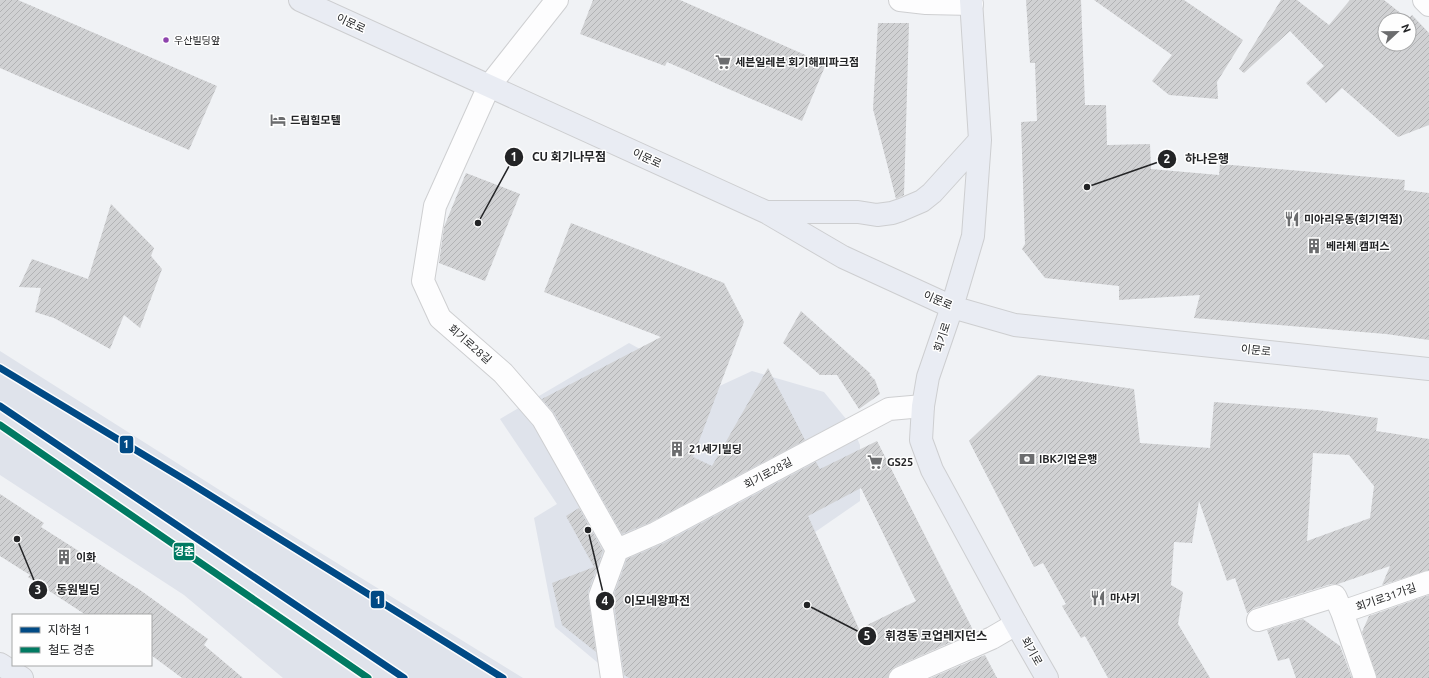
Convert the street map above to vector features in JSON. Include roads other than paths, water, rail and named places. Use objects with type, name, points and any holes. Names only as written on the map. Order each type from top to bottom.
[{"type":"main road","name":"이문로","points":[[300,0],[766,212],[843,257],[952,306],[1015,324],[1429,369]]},
{"type":"main road","name":"회기로","points":[[972,2],[980,140],[973,236],[952,306],[928,377],[923,406],[921,440],[932,470],[1047,678]]},
{"type":"main road","points":[[766,212],[858,212],[877,215],[901,210],[922,201],[932,193],[980,140]]},
{"type":"main road","points":[[0,664],[22,678]]},
{"type":"street","points":[[489,86],[557,0]]},
{"type":"street","name":"회기로","points":[[900,0],[926,3],[972,2]]},
{"type":"street","points":[[1424,0],[1429,4]]},
{"type":"street","name":"회기로28길","points":[[489,86],[435,206],[423,281],[440,318],[503,373],[542,419],[617,550],[656,533],[889,408],[923,406]]},
{"type":"street","points":[[612,678],[600,596],[617,550]]},
{"type":"street","name":"회기로31가길","points":[[1342,612],[1429,582]]},
{"type":"street","name":"회기로31가길","points":[[1258,620],[1335,596],[1365,678]]},
{"type":"street","name":"회기로","points":[[900,678],[992,638],[1016,624]]},
{"type":"metro line","name":"1","points":[[0,368],[187,481],[503,678]]},
{"type":"metro line","name":"1","points":[[0,406],[404,678]]},
{"type":"rail line","name":"경춘","points":[[0,425],[368,678]]},
{"type":"place","name":"우산빌딩앞","points":[[166,40]]},
{"type":"place","name":"세븐일레븐 회기해피파크점","points":[[723,62]]},
{"type":"place","name":"드림힐모텔","points":[[278,120]]},
{"type":"place","name":"하나은행","points":[[1087,187]]},
{"type":"place","name":"미아리우동(회기역점)","points":[[1292,219]]},
{"type":"place","name":"CU 회기나무점","points":[[478,223]]},
{"type":"place","name":"베라체 캠퍼스","points":[[1314,246]]},
{"type":"place","name":"21세기빌딩","points":[[677,449]]},
{"type":"place","name":"IBK기업은행","points":[[1027,459]]},
{"type":"place","name":"GS25","points":[[875,462]]},
{"type":"place","name":"이모네왕파전","points":[[588,530]]},
{"type":"place","name":"동원빌딩","points":[[17,539]]},
{"type":"place","name":"이화","points":[[64,557]]},
{"type":"place","name":"마사키","points":[[1098,598]]},
{"type":"place","name":"휘경동 코업레지던스","points":[[807,605]]}]
